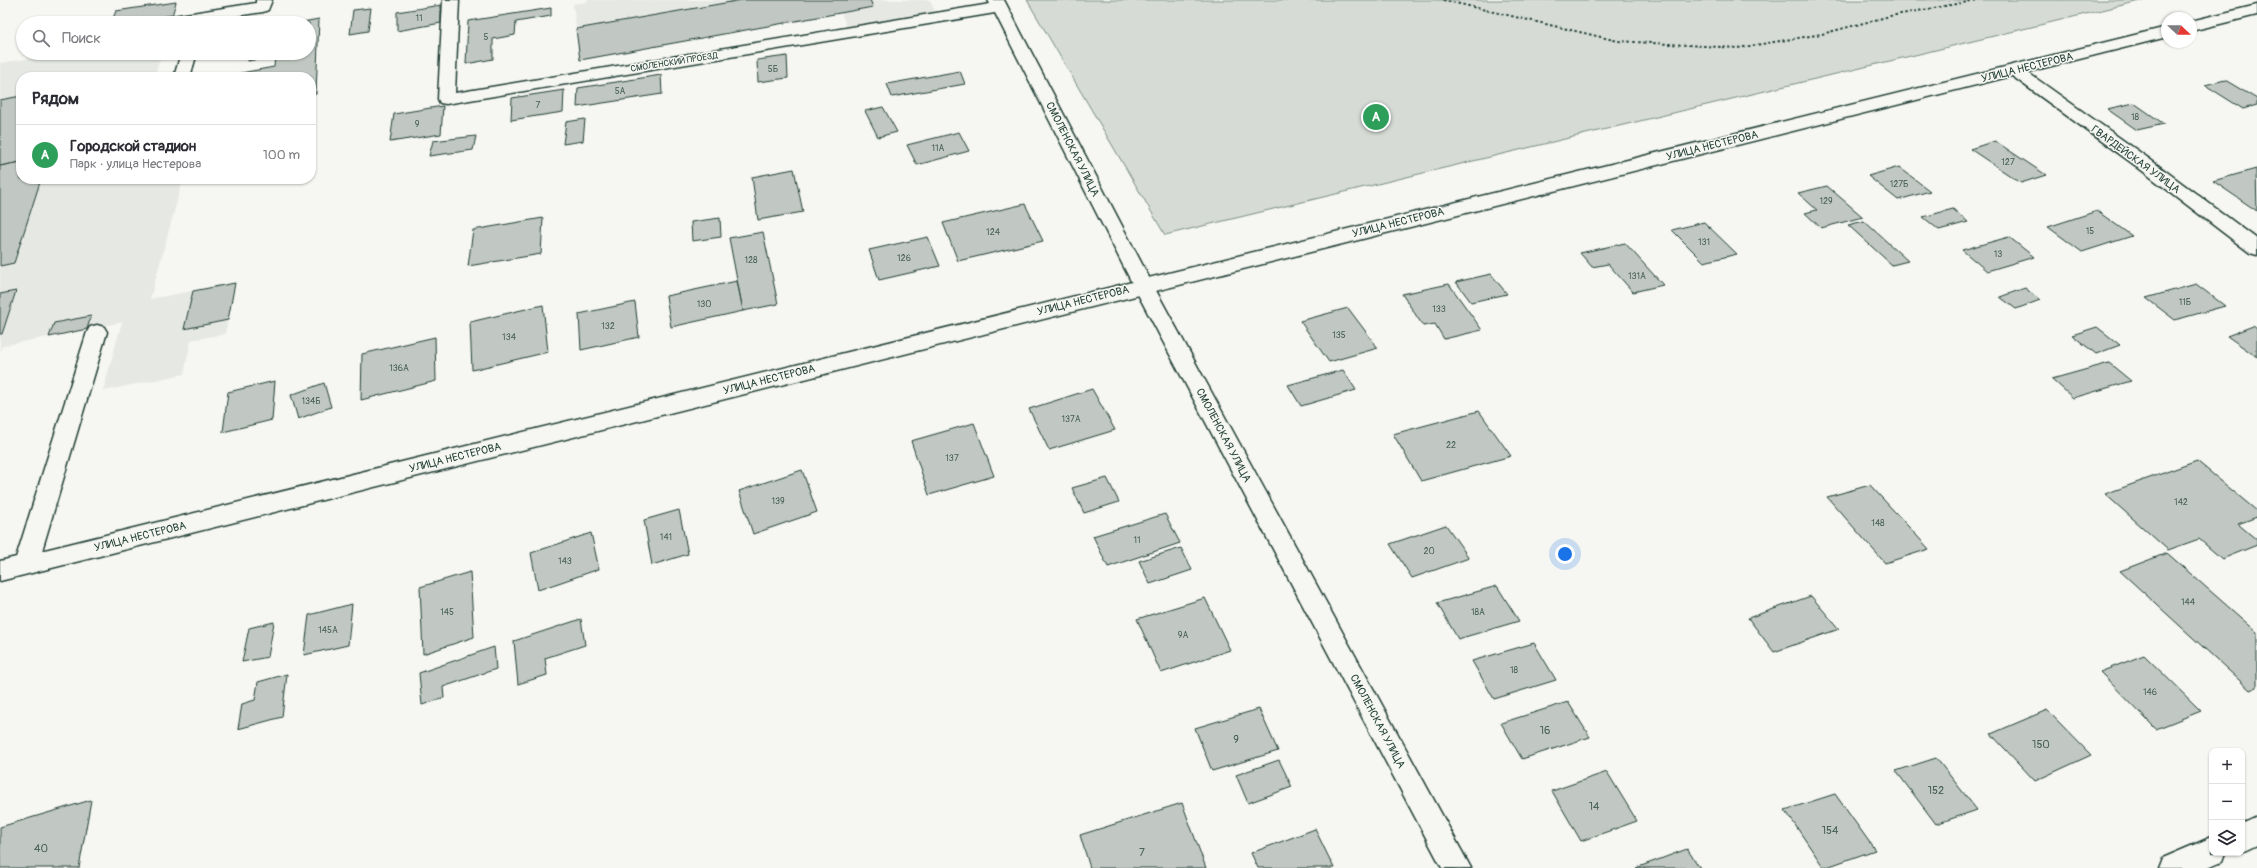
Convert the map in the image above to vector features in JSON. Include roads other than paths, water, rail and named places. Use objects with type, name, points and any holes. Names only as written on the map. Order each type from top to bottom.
[{"type":"street","points":[[218,16],[263,7],[264,0]]},
{"type":"street","name":"СМОЛЕНСКИЙ ПРОЕЗД","points":[[451,0],[446,99],[998,4]]},
{"type":"street","name":"СМОЛЕНСКАЯ УЛИЦА","points":[[998,4],[1143,285],[1457,868]]},
{"type":"street","points":[[2197,25],[2257,10]]},
{"type":"street","name":"УЛИЦА НЕСТЕРОВА","points":[[0,571],[1143,285],[2161,33]]},
{"type":"street","points":[[183,72],[187,60]]},
{"type":"street","name":"ГВАРДЕЙСКАЯ УЛИЦА","points":[[2014,70],[2257,248]]},
{"type":"street","points":[[26,564],[97,332]]},
{"type":"street","points":[[2245,837],[2257,831]]},
{"type":"street","points":[[2172,868],[2209,852]]},
{"type":"place","name":"Городской стадион","points":[[1376,117]]}]
